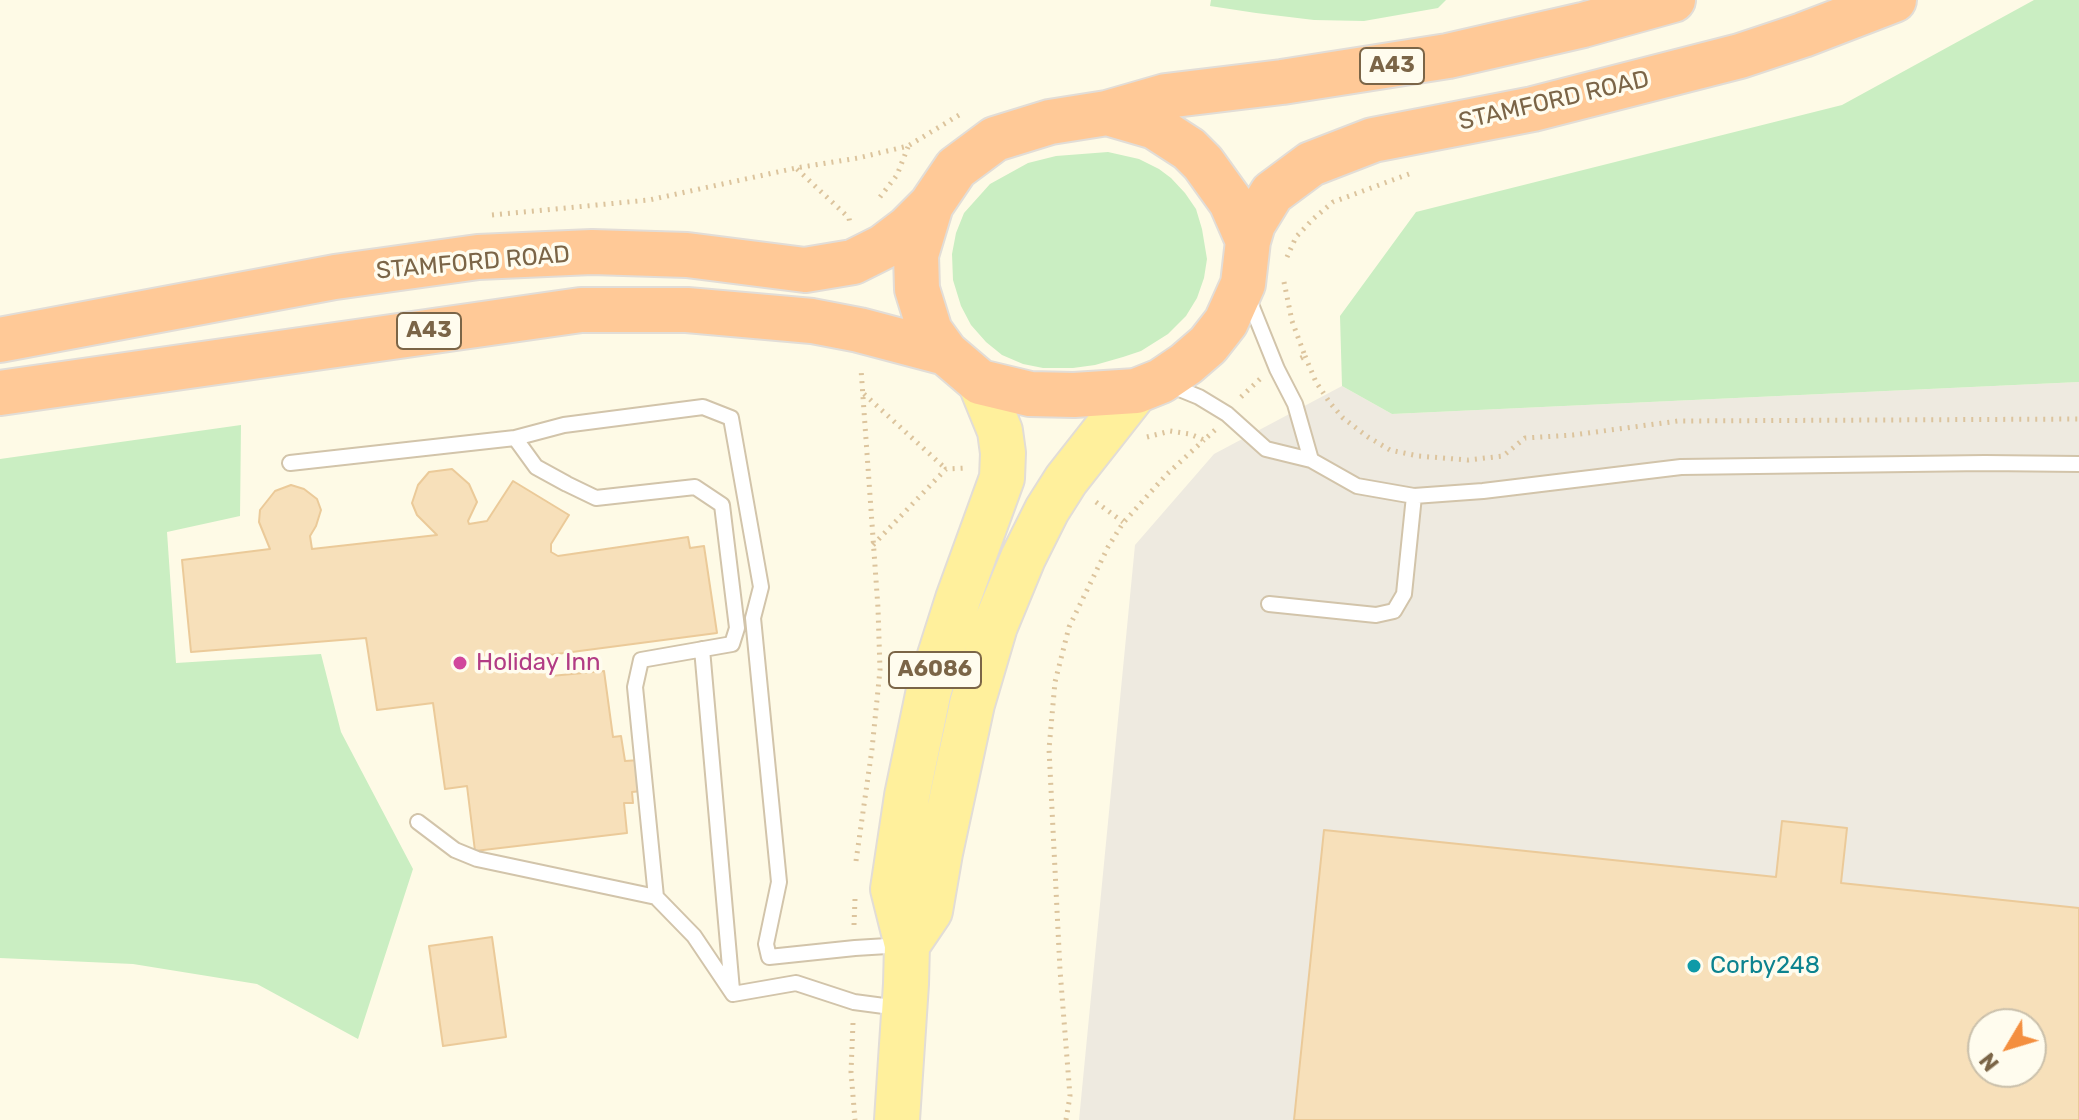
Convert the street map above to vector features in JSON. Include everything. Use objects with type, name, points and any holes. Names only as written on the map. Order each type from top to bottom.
[{"type":"highway","name":"A43","points":[[1149,386],[1074,395],[1030,394],[980,382],[946,353],[930,331],[917,289],[916,255],[931,205],[956,168],[995,139],[1050,122],[1107,113],[1166,96],[1282,82],[1448,56],[1583,25],[1673,0]]},
{"type":"highway","name":"STAMFORD ROAD","points":[[1266,250],[1253,224],[1272,193],[1311,164],[1373,140],[1533,109],[1740,56],[1894,0]]},
{"type":"highway","name":"A43","points":[[1107,113],[1155,127],[1189,149],[1203,163],[1266,250]]},
{"type":"highway","name":"STAMFORD ROAD","points":[[0,340],[335,277],[478,257],[592,252],[687,255],[805,270],[853,262],[883,247],[931,205]]},
{"type":"highway","points":[[1149,386],[1208,345],[1264,279],[1266,250]]},
{"type":"highway","name":"A43","points":[[0,393],[581,310],[687,310],[812,321],[946,353]]},
{"type":"main road","name":"A6086","points":[[897,1120],[907,945],[893,889],[907,796],[929,690],[1002,478],[1000,431],[980,382]]},
{"type":"main road","points":[[907,945],[930,911],[972,704],[995,626],[1023,558],[1066,480],[1149,386]]},
{"type":"lane","points":[[1264,279],[1277,369],[1295,404],[1311,460]]},
{"type":"lane","points":[[1149,386],[1199,397],[1227,414],[1266,449],[1311,460],[1357,486],[1414,496],[1483,491],[1681,467],[2079,464]]},
{"type":"lane","points":[[290,463],[515,438],[564,425],[703,407],[731,418],[761,587],[753,618],[779,882],[766,944],[769,957],[907,945]]},
{"type":"lane","points":[[515,438],[536,467],[596,498],[695,487],[722,505],[737,628],[732,644],[641,660],[635,687],[656,897]]},
{"type":"lane","points":[[1269,604],[1376,615],[1394,611],[1404,594],[1414,496]]},
{"type":"lane","points":[[702,649],[733,994]]},
{"type":"lane","points":[[418,822],[455,850],[477,859],[656,897],[694,936],[733,994]]},
{"type":"lane","points":[[733,994],[796,983],[854,1002],[904,1009]]},
{"type":"path","points":[[858,214],[849,218],[796,168],[908,146],[897,175],[876,201]]},
{"type":"path","points":[[1266,250],[1296,237],[1333,202]]},
{"type":"path","points":[[1264,279],[1284,288],[1305,356],[1316,382],[1330,403],[1343,418],[1390,450],[1468,460],[1503,456],[1525,438],[1678,421],[2079,419]]},
{"type":"path","points":[[1293,361],[1305,356]]},
{"type":"path","points":[[856,863],[880,670],[861,365]]},
{"type":"path","points":[[1241,397],[1265,375]]},
{"type":"path","points":[[863,394],[946,469],[873,546]]},
{"type":"path","points":[[1066,1120],[1070,1096],[1049,749],[1055,682],[1069,627],[1123,523],[1166,475],[1215,429]]},
{"type":"path","points":[[1141,439],[1170,431],[1204,440]]},
{"type":"path","points":[[1090,497],[1123,523]]},
{"type":"path","points":[[854,915],[855,889]]},
{"type":"path","points":[[853,1028],[851,1072],[855,1120]]},
{"type":"shaded area","points":[[2079,382],[2079,1120],[1079,1120],[1135,545],[1214,454],[1342,386],[1392,414]]},
{"type":"green space","points":[[1211,0],[1446,0],[1438,8],[1364,21],[1314,20],[1256,13],[1210,6]]},
{"type":"green space","points":[[2034,0],[2079,0],[2079,382],[1392,414],[1342,386],[1340,316],[1416,212],[1842,105]]},
{"type":"green space","points":[[1108,152],[1139,159],[1159,169],[1185,193],[1196,209],[1207,259],[1197,298],[1186,316],[1168,334],[1141,351],[1123,357],[1095,365],[1043,368],[1002,355],[971,325],[953,280],[952,254],[964,213],[990,184],[1028,163],[1056,156]]},
{"type":"green space","points":[[241,425],[240,516],[167,532],[176,663],[321,654],[341,732],[413,869],[358,1039],[257,984],[133,964],[0,958],[0,459]]},
{"type":"building","name":"Holiday Inn","points":[[452,469],[469,484],[477,502],[469,524],[487,521],[513,481],[569,515],[551,544],[551,552],[558,556],[688,537],[690,548],[704,546],[717,633],[549,655],[551,676],[604,671],[613,737],[621,736],[625,761],[640,760],[642,791],[632,792],[633,803],[624,803],[627,833],[475,851],[467,786],[445,789],[433,703],[377,710],[366,638],[191,652],[182,560],[270,549],[259,522],[260,510],[275,491],[291,485],[304,489],[317,499],[321,510],[310,536],[312,549],[437,535],[417,515],[412,503],[418,485],[429,472]]},
{"type":"building","name":"Corby248","points":[[1782,821],[1847,828],[1841,883],[2079,908],[2079,1120],[1294,1120],[1324,830],[1776,877]]},
{"type":"building","points":[[492,937],[506,1037],[443,1046],[429,946]]},
{"type":"place","name":"Holiday Inn","points":[[460,663]]},
{"type":"place","name":"Corby248","points":[[1694,966]]}]
